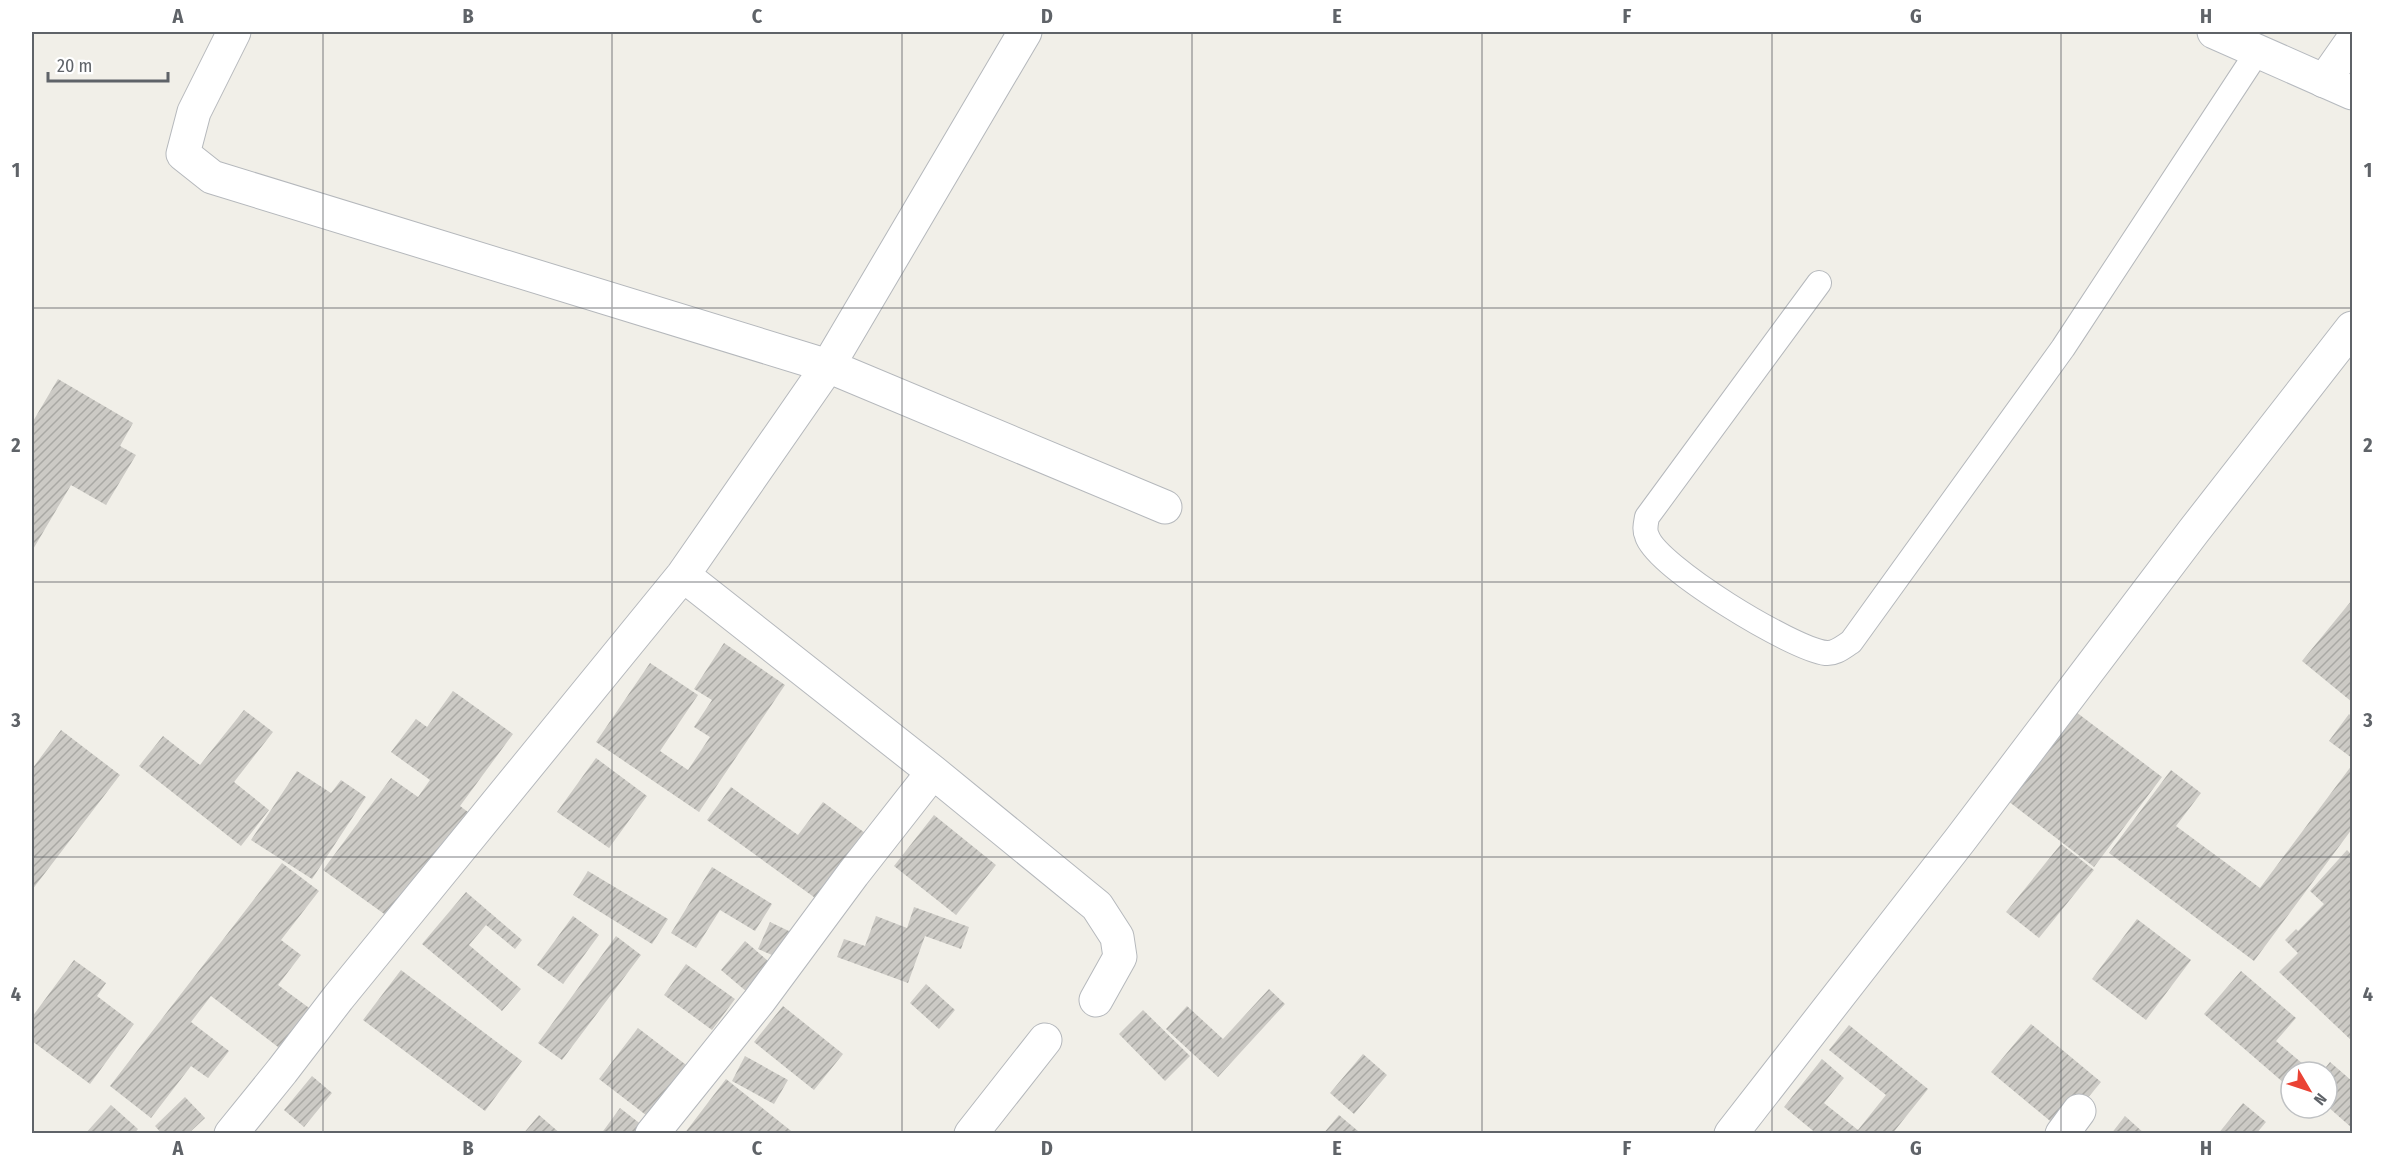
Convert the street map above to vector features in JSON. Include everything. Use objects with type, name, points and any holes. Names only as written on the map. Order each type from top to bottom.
[{"type":"street","points":[[234,32],[194,112],[183,154],[212,177],[828,366],[1165,507]]},
{"type":"street","points":[[231,1134],[338,998],[683,575],[828,366],[1025,32]]},
{"type":"street","points":[[2214,32],[2338,87],[2352,41]]},
{"type":"street","points":[[1731,1134],[1960,840],[2193,532],[2352,328]]},
{"type":"street","points":[[683,575],[933,772],[1097,906],[1117,937],[1120,957],[1096,1000]]},
{"type":"street","points":[[652,1134],[759,1001],[853,874],[933,772]]},
{"type":"street","points":[[971,1134],[1045,1040]]},
{"type":"lane","points":[[1819,283],[1647,517],[1645,527],[1647,537],[1674,566],[1760,626],[1801,646],[1827,653],[1838,651],[1851,642],[2063,348],[2258,51]]},
{"type":"building","points":[[58,379],[133,423],[120,446],[136,455],[106,505],[71,485],[32,551],[32,423]]},
{"type":"building","points":[[2352,600],[2352,650],[2350,652],[2352,654],[2352,702],[2302,661]]},
{"type":"building","points":[[724,643],[785,685],[699,812],[596,742],[650,663],[698,695],[660,751],[688,770],[710,737],[694,727],[712,700],[694,689]]},
{"type":"building","points":[[453,691],[513,734],[460,806],[472,815],[394,921],[323,870],[391,778],[418,797],[430,780],[391,752],[416,719],[427,727]]},
{"type":"building","points":[[244,710],[273,732],[234,782],[269,810],[241,846],[139,766],[163,736],[200,765]]},
{"type":"building","points":[[2076,712],[2162,777],[2094,867],[2008,801]]},
{"type":"building","points":[[2349,714],[2352,717],[2352,758],[2329,741]]},
{"type":"building","points":[[61,730],[120,775],[32,890],[32,769]]},
{"type":"building","points":[[596,758],[647,796],[609,848],[557,812]]},
{"type":"building","points":[[2352,765],[2352,829],[2254,961],[2109,853],[2171,770],[2201,793],[2176,826],[2260,888]]},
{"type":"building","points":[[297,771],[331,793],[341,780],[366,797],[312,879],[251,840]]},
{"type":"building","points":[[731,787],[798,835],[823,802],[865,833],[818,900],[707,820]]},
{"type":"building","points":[[934,815],[996,865],[956,915],[894,866]]},
{"type":"building","points":[[2061,844],[2094,870],[2039,938],[2006,912]]},
{"type":"building","points":[[2347,850],[2352,855],[2352,1041],[2279,972],[2298,953],[2285,940],[2296,929],[2298,931],[2324,904],[2310,891]]},
{"type":"building","points":[[282,863],[319,891],[281,940],[301,955],[278,985],[316,1013],[286,1053],[211,996],[191,1022],[229,1051],[208,1078],[191,1066],[151,1118],[110,1086]]},
{"type":"building","points":[[712,867],[772,904],[755,931],[720,910],[696,948],[671,933]]},
{"type":"building","points":[[588,871],[668,919],[652,944],[573,895]]},
{"type":"building","points":[[466,892],[522,940],[515,949],[486,925],[469,945],[521,989],[502,1011],[422,944]]},
{"type":"building","points":[[914,907],[969,927],[961,949],[925,936],[908,983],[837,957],[844,939],[865,946],[876,916],[907,928]]},
{"type":"building","points":[[573,916],[599,935],[563,984],[537,965]]},
{"type":"building","points":[[2137,919],[2191,960],[2146,1020],[2092,979]]},
{"type":"building","points":[[770,922],[791,932],[779,958],[758,949]]},
{"type":"building","points":[[616,936],[641,955],[562,1060],[538,1043]]},
{"type":"building","points":[[745,941],[784,975],[760,1003],[721,970]]},
{"type":"building","points":[[74,960],[106,983],[97,996],[134,1024],[90,1084],[32,1041],[32,1017]]},
{"type":"building","points":[[686,964],[735,999],[712,1030],[664,995]]},
{"type":"building","points":[[401,970],[522,1061],[485,1111],[363,1020]]},
{"type":"building","points":[[2241,971],[2296,1018],[2276,1041],[2298,1060],[2279,1060],[2279,1079],[2204,1014]]},
{"type":"building","points":[[926,984],[955,1010],[939,1029],[910,1003]]},
{"type":"building","points":[[1269,989],[1285,1004],[1218,1077],[1166,1029],[1187,1006],[1223,1039]]},
{"type":"building","points":[[783,1006],[843,1054],[814,1090],[754,1042]]},
{"type":"building","points":[[1143,1010],[1190,1056],[1165,1081],[1119,1034]]},
{"type":"building","points":[[2031,1024],[2101,1082],[2061,1130],[1991,1072]]},
{"type":"building","points":[[1849,1025],[1928,1089],[1892,1134],[1817,1134],[1784,1107],[1822,1059],[1844,1078],[1824,1103],[1858,1130],[1886,1095],[1829,1050]]},
{"type":"building","points":[[638,1028],[694,1071],[655,1122],[599,1079]]},
{"type":"building","points":[[1363,1054],[1387,1075],[1354,1114],[1330,1093]]},
{"type":"building","points":[[745,1056],[788,1080],[774,1104],[732,1081]]},
{"type":"building","points":[[2339,1070],[2352,1081],[2352,1128],[2339,1117]]},
{"type":"building","points":[[312,1076],[332,1093],[304,1127],[284,1110]]},
{"type":"building","points":[[726,1079],[795,1134],[684,1134]]},
{"type":"building","points":[[185,1097],[205,1118],[188,1134],[162,1134],[155,1126]]},
{"type":"building","points":[[2243,1103],[2266,1122],[2256,1134],[2218,1134]]},
{"type":"building","points":[[111,1105],[138,1129],[134,1134],[85,1134]]},
{"type":"building","points":[[620,1108],[651,1132],[650,1134],[601,1134]]},
{"type":"building","points":[[539,1115],[561,1134],[523,1134]]},
{"type":"building","points":[[1339,1115],[1358,1131],[1355,1134],[1323,1134]]},
{"type":"building","points":[[2125,1116],[2145,1134],[2111,1134]]}]
